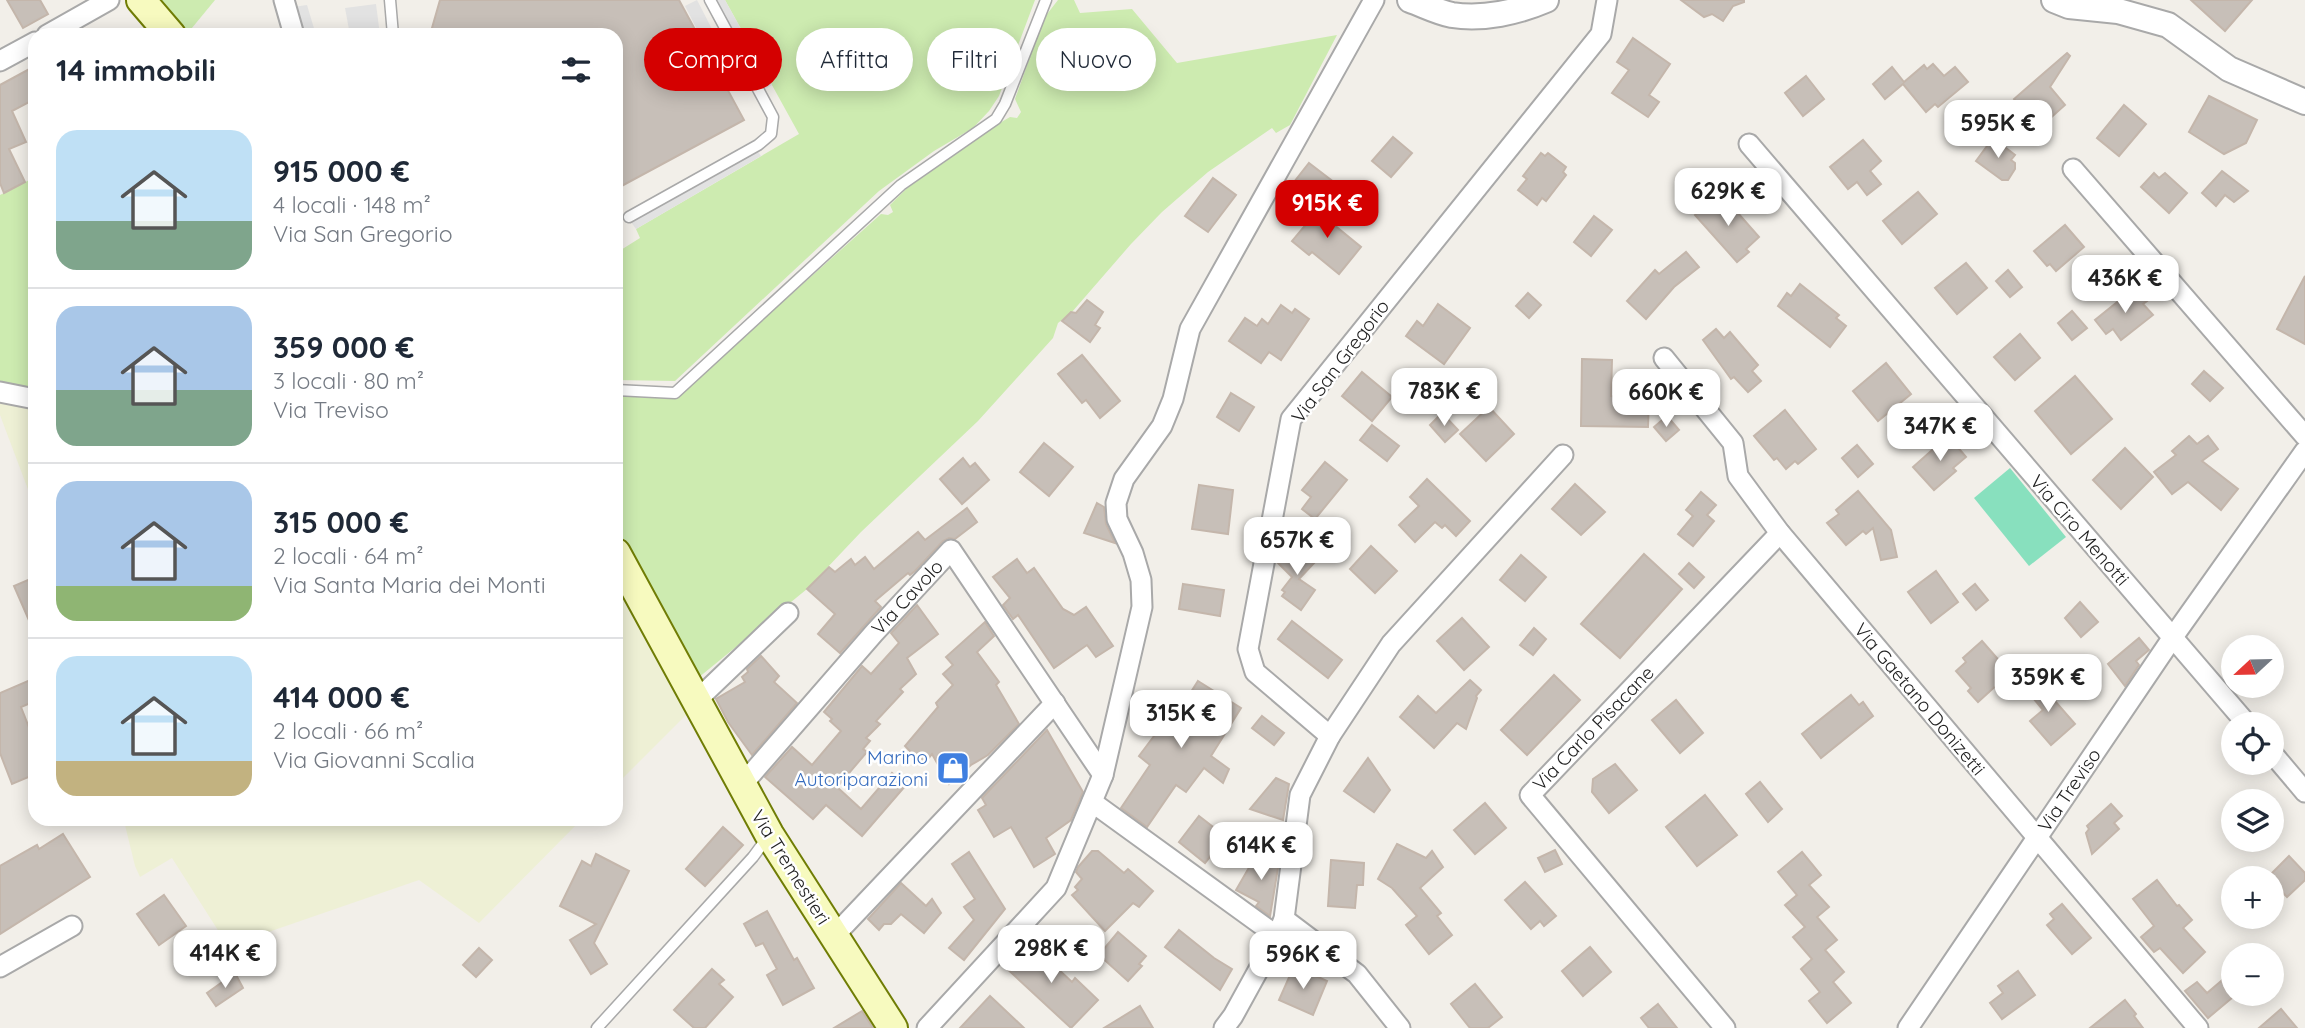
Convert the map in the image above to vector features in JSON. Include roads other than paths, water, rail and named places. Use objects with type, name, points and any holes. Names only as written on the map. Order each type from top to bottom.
[{"type":"main road","points":[[142,0],[165,28]]},
{"type":"main road","name":"Via Tremestieri","points":[[623,566],[769,834],[893,1028]]},
{"type":"street","points":[[60,28],[110,0]]},
{"type":"street","points":[[284,0],[292,28]]},
{"type":"street","points":[[927,1028],[1056,888],[1103,775],[1142,607],[1141,579],[1133,553],[1117,519],[1116,503],[1124,479],[1162,426],[1176,388],[1190,329],[1374,0]]},
{"type":"street","points":[[1410,0],[1455,15],[1484,15],[1527,8],[1546,0]]},
{"type":"street","name":"Via San Gregorio","points":[[1330,736],[1255,672],[1248,649],[1291,419],[1601,34],[1607,0]]},
{"type":"street","points":[[2054,0],[2069,6],[2118,11],[2168,25],[2229,69],[2305,102]]},
{"type":"street","points":[[0,61],[28,46]]},
{"type":"street","name":"Via Ciro Menotti","points":[[1749,144],[2237,712]]},
{"type":"street","points":[[2073,169],[2305,436]]},
{"type":"street","name":"Via Gaetano Donizetti","points":[[1664,358],[1733,443],[1738,476],[1780,533],[2198,1028]]},
{"type":"street","points":[[0,392],[28,397]]},
{"type":"street","name":"Via Treviso","points":[[1908,1028],[2173,637],[2305,451]]},
{"type":"street","points":[[1224,1028],[1280,927],[1300,795],[1330,736],[1391,645],[1563,456]]},
{"type":"street","name":"Via Carlo Pisacane","points":[[1725,1028],[1530,795],[1780,533]]},
{"type":"street","name":"Via Cavolo","points":[[741,786],[874,633],[951,550],[1103,775]]},
{"type":"street","points":[[697,700],[788,613]]},
{"type":"street","points":[[834,936],[1055,704]]},
{"type":"street","points":[[2284,767],[2305,792]]},
{"type":"street","points":[[1092,802],[1280,927],[1357,974],[1399,1028]]},
{"type":"street","points":[[0,967],[72,926]]},
{"type":"lane","points":[[390,0],[392,28]]},
{"type":"lane","points":[[629,217],[758,145],[771,134],[773,117],[710,0]]},
{"type":"lane","points":[[623,390],[675,393],[901,185],[996,119],[1005,104],[1046,0]]},
{"type":"lane","points":[[597,1028],[753,856],[769,834]]},
{"type":"place","name":"Marino Autoriparazioni","points":[[953,768]]}]
